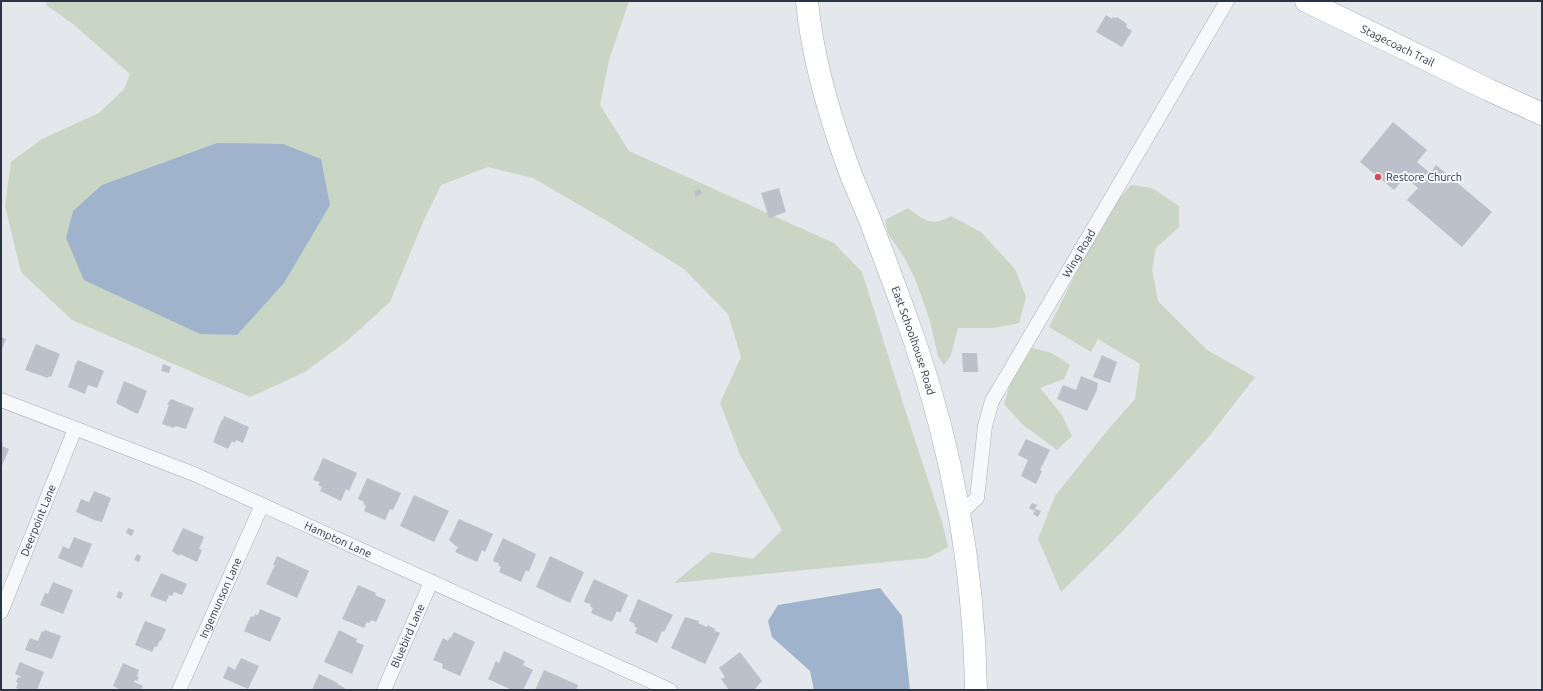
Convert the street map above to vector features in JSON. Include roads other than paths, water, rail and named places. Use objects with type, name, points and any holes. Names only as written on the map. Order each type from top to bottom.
[{"type":"main road","name":"East Schoolhouse Road","points":[[808,1],[812,42],[821,81],[848,166],[875,231],[915,343],[933,401],[948,460],[960,514],[967,569],[976,653],[976,690]]},
{"type":"main road","name":"Stagecoach Trail","points":[[1306,1],[1489,90],[1542,114]]},
{"type":"street","name":"Wing Road","points":[[960,514],[977,498],[985,426],[992,401],[1205,40],[1226,1]]},
{"type":"street","name":"Hampton Lane","points":[[1,400],[194,474],[670,690]]},
{"type":"street","name":"Deerpoint Lane","points":[[1,612],[4,597],[75,429]]},
{"type":"street","name":"Ingemunson Lane","points":[[179,690],[262,505]]},
{"type":"street","name":"Bluebird Lane","points":[[384,690],[431,582]]},
{"type":"water","points":[[217,143],[283,144],[321,159],[330,205],[284,283],[237,335],[200,334],[84,280],[66,238],[73,211],[102,185]]},
{"type":"water","points":[[880,588],[902,616],[910,690],[814,690],[810,671],[772,637],[768,621],[778,605]]},
{"type":"place","name":"Restore Church","points":[[1378,177]]}]
